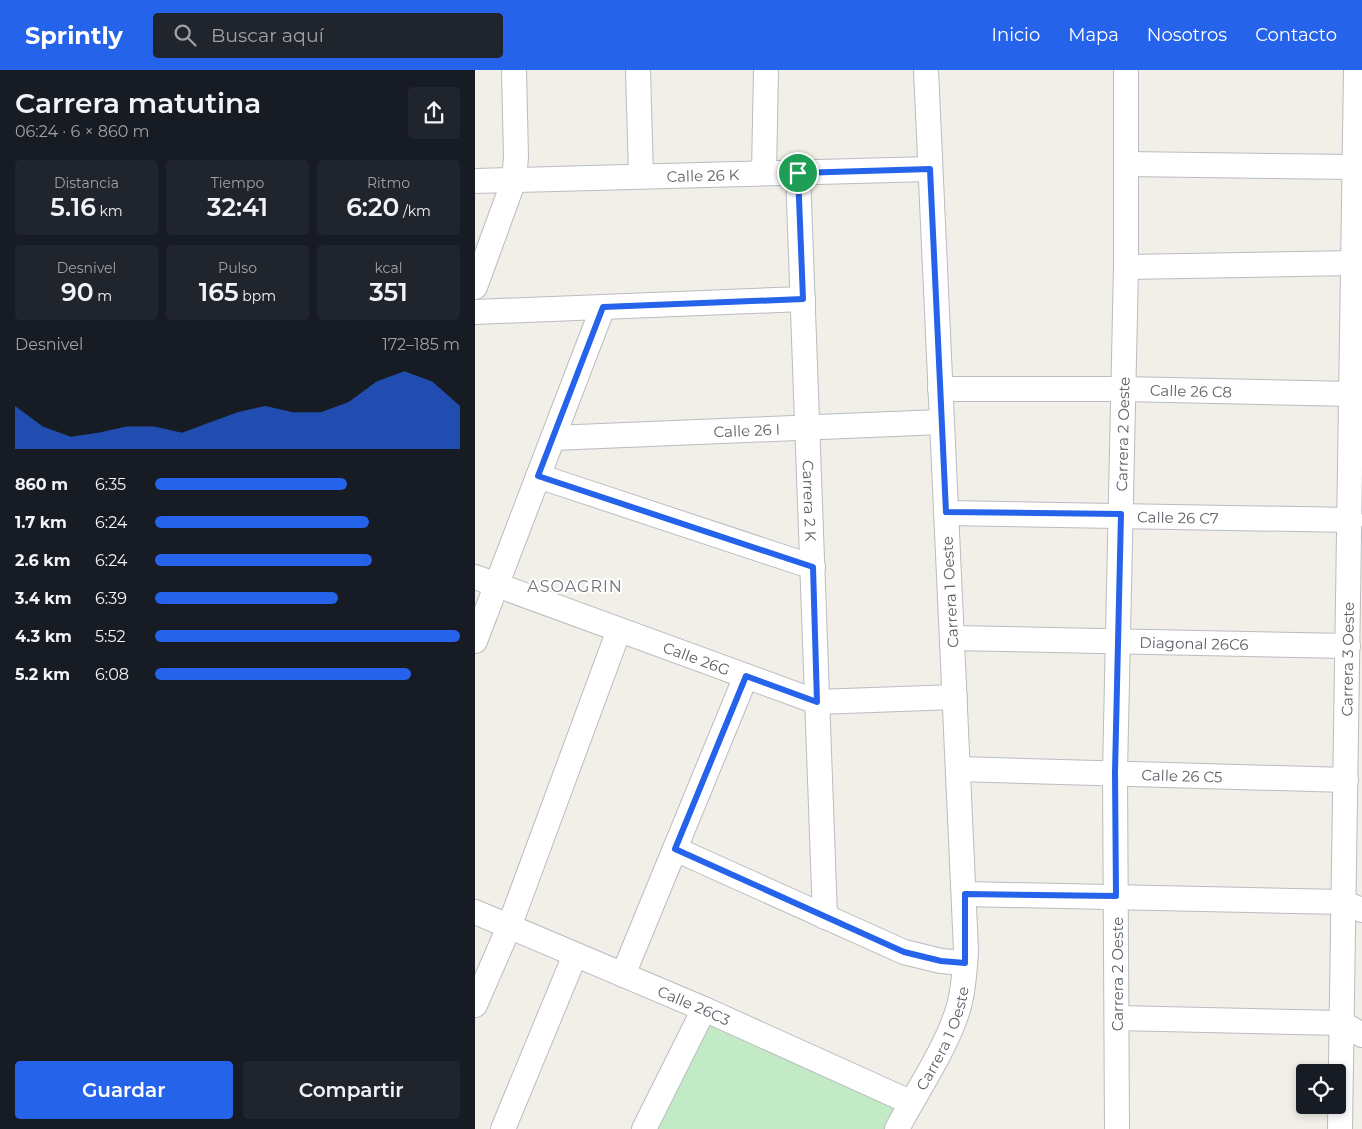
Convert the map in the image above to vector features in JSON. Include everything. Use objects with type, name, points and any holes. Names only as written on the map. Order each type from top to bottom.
[{"type":"street","points":[[475,288],[514,180],[516,157],[514,70]]},
{"type":"street","points":[[638,70],[641,176]]},
{"type":"street","points":[[764,173],[766,70]]},
{"type":"street","name":"Carrera 1 Oeste","points":[[897,1129],[944,1041],[958,1009],[965,981],[965,894],[951,638],[926,70]]},
{"type":"street","name":"Carrera 2 Oeste","points":[[1117,1129],[1115,772],[1126,267],[1127,70]]},
{"type":"street","name":"Carrera 3 Oeste","points":[[1341,1129],[1342,1023],[1353,906],[1346,780],[1353,640],[1351,520],[1357,70]]},
{"type":"street","points":[[1126,164],[1355,167]]},
{"type":"street","name":"Calle 26 K","points":[[475,181],[930,169]]},
{"type":"street","name":"Carrera 2 K","points":[[798,173],[809,427],[825,917]]},
{"type":"street","points":[[1126,267],[1354,263]]},
{"type":"street","points":[[475,312],[803,299]]},
{"type":"street","points":[[475,641],[486,581],[538,476],[603,307]]},
{"type":"street","name":"Calle 26 C8","points":[[940,389],[1123,389],[1353,394]]},
{"type":"street","name":"Calle 26 I","points":[[553,438],[941,422]]},
{"type":"street","points":[[538,476],[813,567]]},
{"type":"street","name":"Calle 26 C7","points":[[946,512],[1351,520]]},
{"type":"street","name":"Calle 26G","points":[[486,581],[817,702],[955,697]]},
{"type":"street","points":[[475,1005],[509,927],[619,630]]},
{"type":"street","name":"Diagonal 26C6","points":[[951,638],[1118,642],[1353,640]]},
{"type":"street","points":[[623,975],[746,676]]},
{"type":"street","name":"Calle 26 C5","points":[[958,769],[1346,780]]},
{"type":"street","points":[[675,849],[904,952],[941,961],[965,963]]},
{"type":"street","points":[[965,894],[1116,896],[1353,906]]},
{"type":"street","name":"Calle 26C3","points":[[475,912],[704,1010],[911,1102]]},
{"type":"street","points":[[503,1129],[575,955]]},
{"type":"street","points":[[644,1129],[704,1010]]},
{"type":"street","points":[[1117,1018],[1342,1023],[1362,1035]]},
{"type":"green space","points":[[709,1017],[895,1105],[884,1129],[652,1129]]},
{"type":"district","name":"ASOAGRIN","points":[[575,586]]},
{"type":"route","points":[[930,169],[946,512],[1121,514],[1115,772],[1116,896],[965,894],[965,963],[922,958],[904,952],[675,849],[746,676],[817,702],[813,567],[538,476],[603,307],[803,299],[798,173],[930,169]]}]
